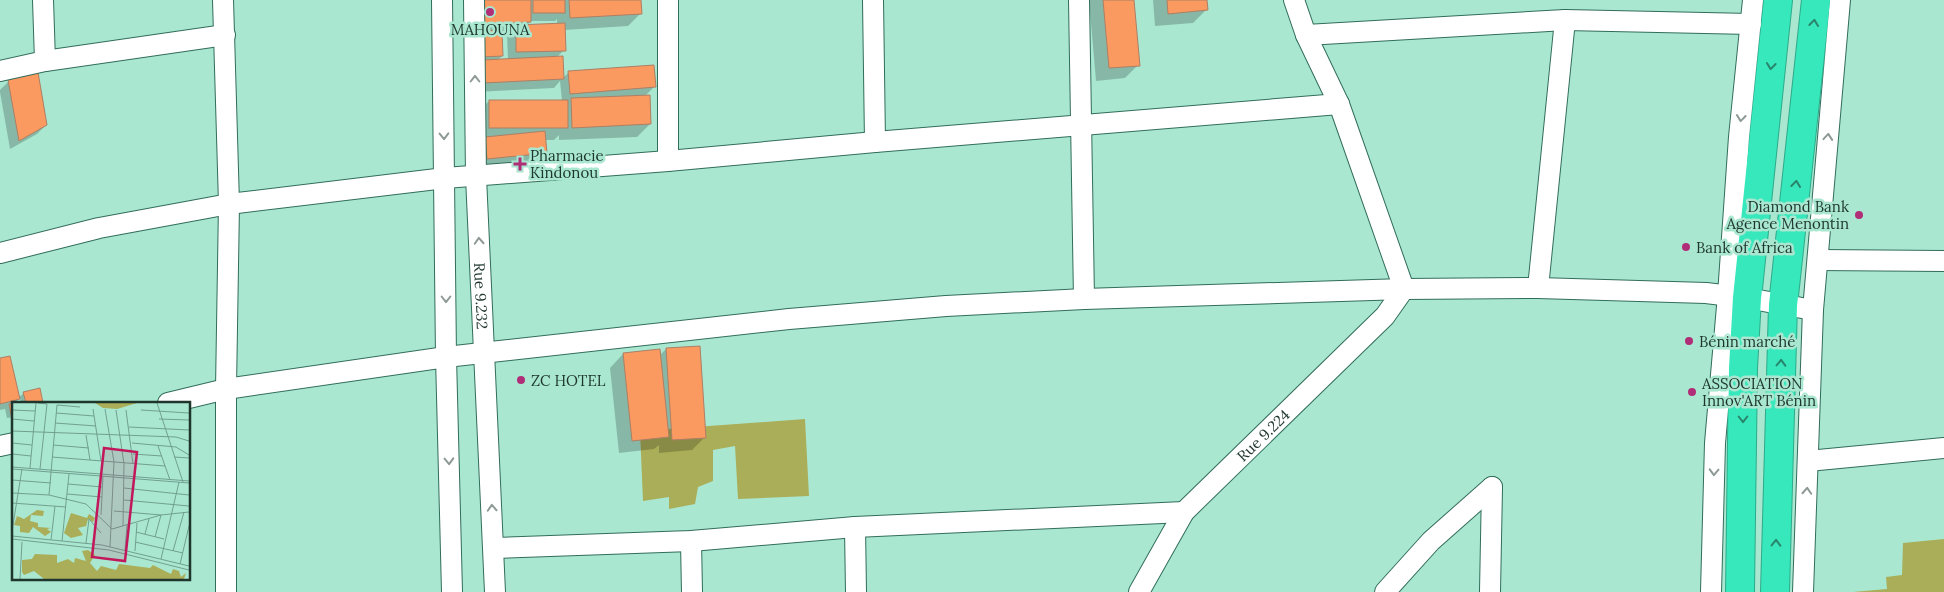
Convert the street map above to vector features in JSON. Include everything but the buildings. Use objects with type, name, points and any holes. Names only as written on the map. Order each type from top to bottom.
[{"type":"highway","points":[[1740,592],[1743,368],[1737,297],[1778,0]]},
{"type":"highway","points":[[1775,592],[1783,305],[1816,0]]},
{"type":"street","points":[[43,0],[46,61]]},
{"type":"street","points":[[223,0],[229,204],[226,389],[226,592]]},
{"type":"street","points":[[442,0],[446,357],[452,592]]},
{"type":"street","name":"Rue 9.232","points":[[474,0],[476,177],[495,592]]},
{"type":"street","points":[[668,0],[668,161]]},
{"type":"street","points":[[873,0],[875,142]]},
{"type":"street","points":[[1079,0],[1084,299]]},
{"type":"street","points":[[1294,0],[1306,36],[1339,104],[1404,289]]},
{"type":"street","points":[[1711,592],[1715,443],[1737,297],[1739,137],[1753,0]]},
{"type":"street","points":[[1803,592],[1812,310],[1840,0]]},
{"type":"street","points":[[1306,36],[1565,20],[1751,24]]},
{"type":"street","points":[[1538,288],[1565,20]]},
{"type":"street","points":[[0,71],[46,61],[225,36]]},
{"type":"street","points":[[0,252],[100,228],[229,204],[445,178],[476,177],[1081,124],[1339,104]]},
{"type":"street","points":[[1818,260],[1944,261]]},
{"type":"street","points":[[172,402],[226,389],[484,352],[789,319],[946,306],[1084,299],[1404,289],[1538,288],[1737,297],[1812,310]]},
{"type":"street","name":"Rue 9.224","points":[[1139,592],[1184,512],[1385,316],[1404,289]]},
{"type":"street","points":[[1808,461],[1944,448]]},
{"type":"street","points":[[1385,592],[1431,541],[1492,487],[1490,592]]},
{"type":"street","points":[[494,548],[691,541],[855,526],[1184,512]]},
{"type":"street","points":[[855,526],[856,592]]},
{"type":"street","points":[[691,541],[692,592]]},
{"type":"green space","points":[[805,419],[809,496],[738,499],[735,446],[713,450],[713,481],[698,487],[695,504],[669,509],[669,497],[643,501],[640,431]]},
{"type":"green space","points":[[1944,539],[1944,592],[1853,592],[1887,589],[1886,577],[1902,575],[1903,543]]},
{"type":"place","name":"MAHOUNA","points":[[490,12]]},
{"type":"place","name":"Pharmacie Kindonou","points":[[520,164]]},
{"type":"place","name":"Diamond Bank Agence Menontin","points":[[1859,215]]},
{"type":"place","name":"Bank of Africa","points":[[1686,247]]},
{"type":"place","name":"Bénin marché","points":[[1689,341]]},
{"type":"place","name":"ZC HOTEL","points":[[521,380]]},
{"type":"place","name":"ASSOCIATION Innov'ART Bénin","points":[[1692,392]]}]
